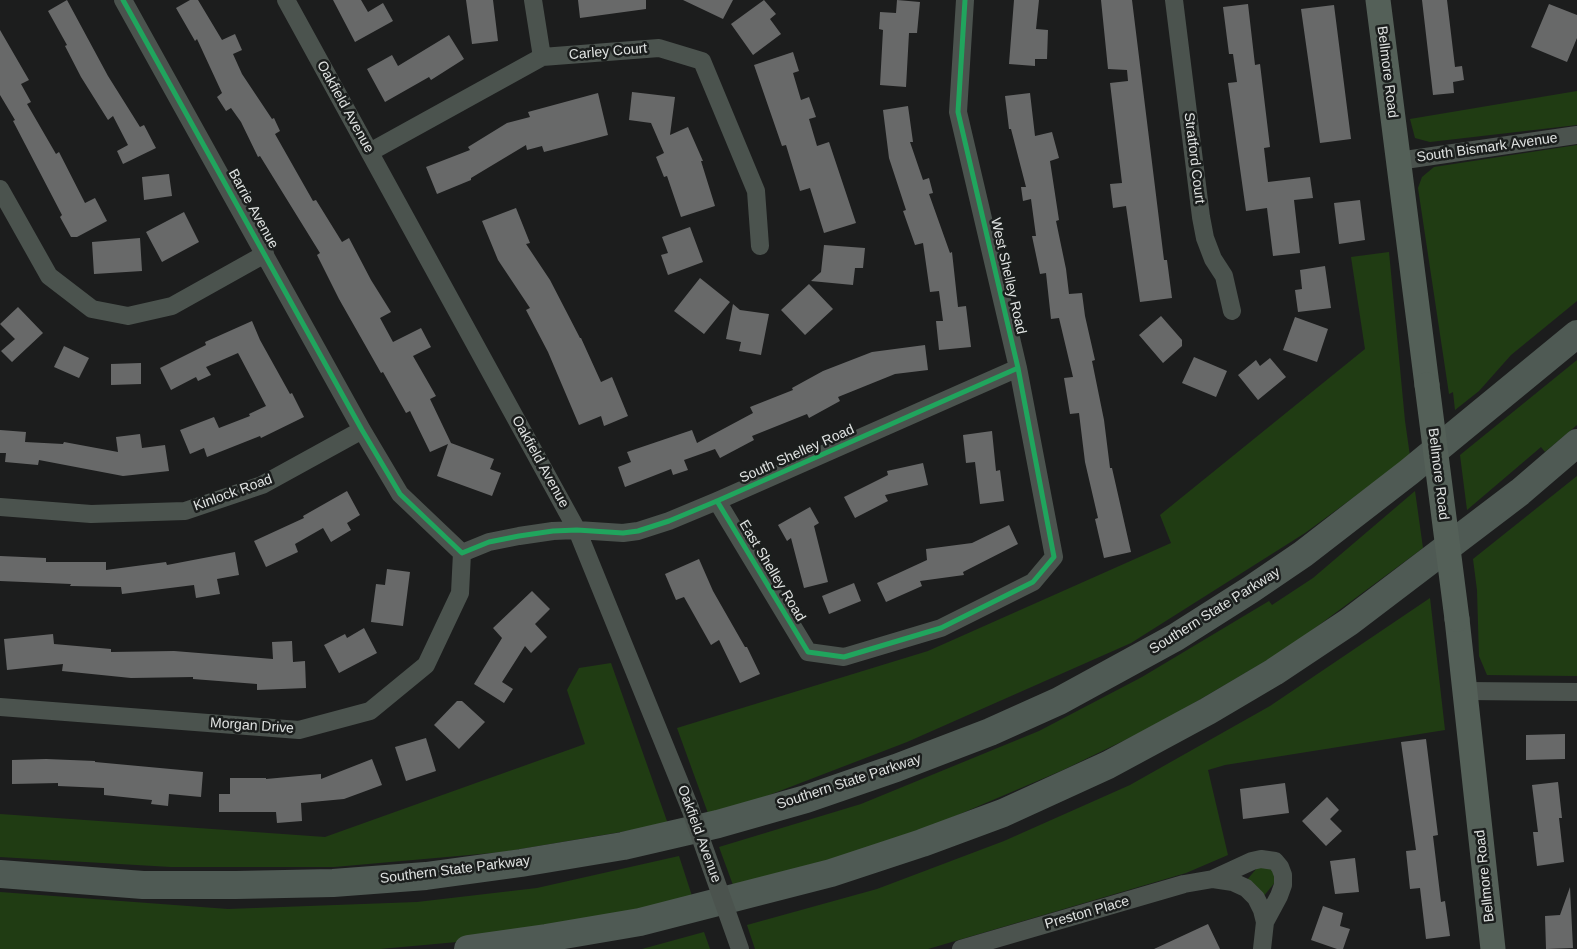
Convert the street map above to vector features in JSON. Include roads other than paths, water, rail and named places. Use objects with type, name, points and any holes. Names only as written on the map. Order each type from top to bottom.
[{"type":"highway","name":"Southern State Parkway","points":[[0,874],[143,885],[334,883],[426,876],[623,846],[718,824],[806,799],[896,768],[990,732],[1059,701],[1176,637],[1303,554],[1462,430],[1577,334]]},
{"type":"highway","points":[[468,949],[640,922],[831,874],[922,843],[1003,812],[1099,769],[1208,711],[1274,672],[1349,622],[1520,492],[1577,443]]},
{"type":"main road","name":"Bellmore Road","points":[[1378,0],[1466,691],[1493,949]]},
{"type":"street","name":"Barrie Avenue","points":[[123,0],[362,430]]},
{"type":"street","name":"Oakfield Avenue","points":[[286,0],[578,530],[690,808],[740,949]]},
{"type":"street","points":[[533,0],[542,57]]},
{"type":"street","name":"West Shelley Road","points":[[808,652],[844,656],[941,628],[1033,582],[1054,557],[1018,368],[958,112],[965,0]]},
{"type":"street","name":"Stratford Court","points":[[1174,0],[1201,217],[1205,238],[1213,259],[1224,276],[1232,311]]},
{"type":"street","name":"Carley Court","points":[[370,152],[542,57],[659,48],[702,61],[756,191],[760,246]]},
{"type":"street","name":"South Bismark Avenue","points":[[1398,161],[1577,135]]},
{"type":"street","points":[[0,189],[49,276],[92,309],[128,316],[172,306],[265,254]]},
{"type":"street","name":"South Shelley Road","points":[[578,530],[623,533],[669,520],[717,501],[1018,368]]},
{"type":"street","points":[[362,430],[400,494],[462,553],[489,542],[518,536],[578,530]]},
{"type":"street","name":"Kinlock Road","points":[[0,507],[91,514],[184,511],[262,485],[362,430]]},
{"type":"street","name":"East Shelley Road","points":[[717,501],[808,652]]},
{"type":"street","name":"Morgan Drive","points":[[0,707],[299,730],[370,712],[426,665],[460,593],[462,553]]},
{"type":"street","points":[[1466,691],[1577,692]]},
{"type":"street","points":[[1213,879],[1252,861],[1261,859],[1275,861],[1280,867],[1283,876],[1283,885],[1264,922]]},
{"type":"street","points":[[1213,879],[1233,882],[1246,888],[1256,898],[1262,910],[1264,922],[1262,949]]},
{"type":"street","name":"Preston Place","points":[[961,949],[1184,884],[1213,879]]}]
